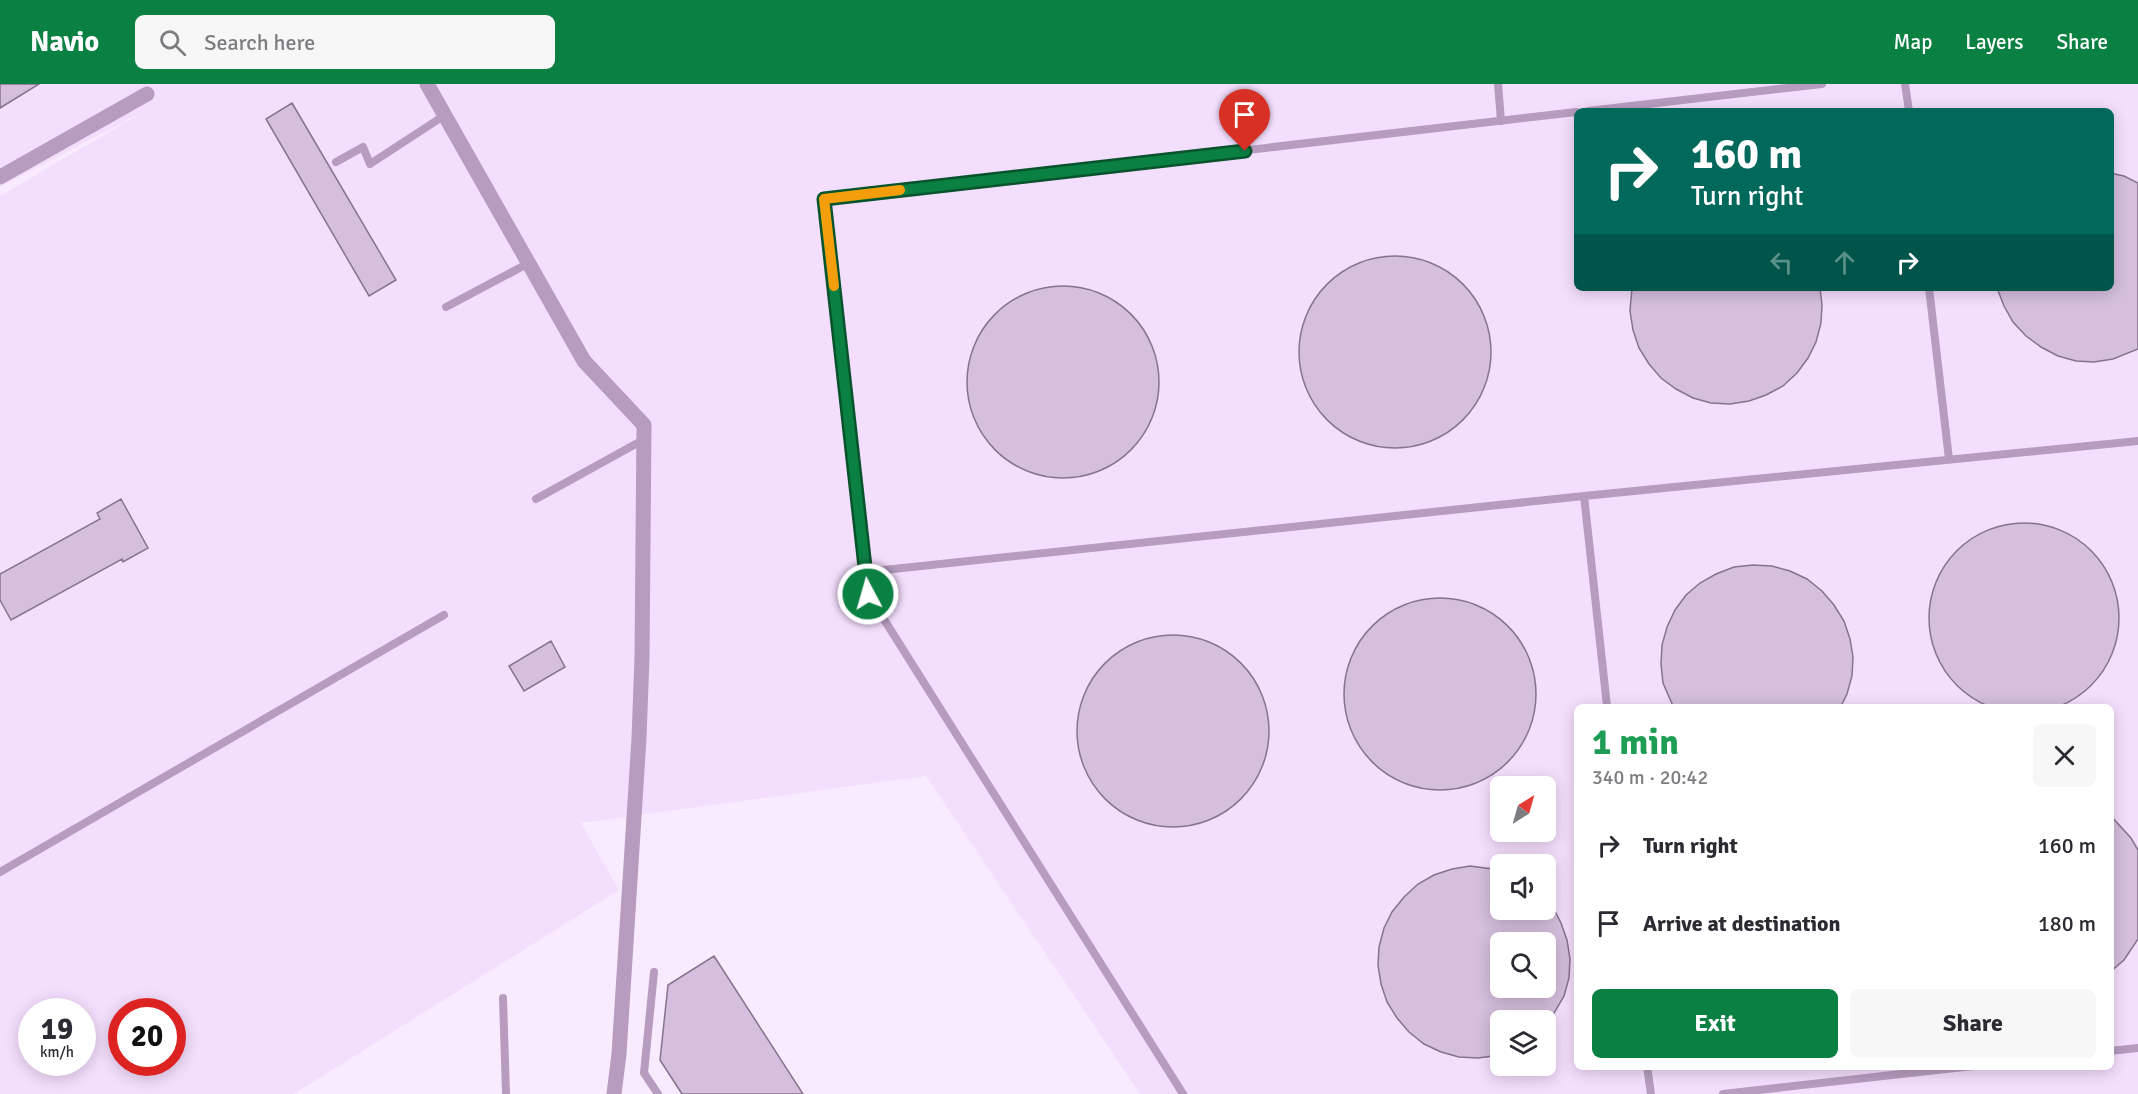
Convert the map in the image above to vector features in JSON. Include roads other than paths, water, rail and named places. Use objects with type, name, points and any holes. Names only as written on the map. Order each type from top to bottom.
[{"type":"street","points":[[427,84],[584,361],[644,425],[639,738],[619,1054],[614,1094]]},
{"type":"street","points":[[0,177],[147,94]]},
{"type":"lane","points":[[1498,84],[1502,121]]},
{"type":"lane","points":[[1614,108],[1822,84]]},
{"type":"lane","points":[[1905,84],[1909,108]]},
{"type":"lane","points":[[1183,1094],[868,594],[824,199],[1574,112]]},
{"type":"lane","points":[[336,162],[363,147],[370,164],[445,116]]},
{"type":"lane","points":[[446,308],[529,263]]},
{"type":"lane","points":[[1929,291],[1949,459]]},
{"type":"lane","points":[[536,499],[643,440]]},
{"type":"lane","points":[[865,572],[1584,496],[2138,441]]},
{"type":"lane","points":[[1584,496],[1608,704]]},
{"type":"lane","points":[[0,872],[444,615]]},
{"type":"lane","points":[[654,972],[644,1073],[658,1094]]},
{"type":"lane","points":[[503,998],[506,1094]]},
{"type":"lane","points":[[2114,1051],[2138,1048]]},
{"type":"lane","points":[[1648,1070],[1651,1094]]},
{"type":"lane","points":[[1723,1094],[1937,1070]]}]
